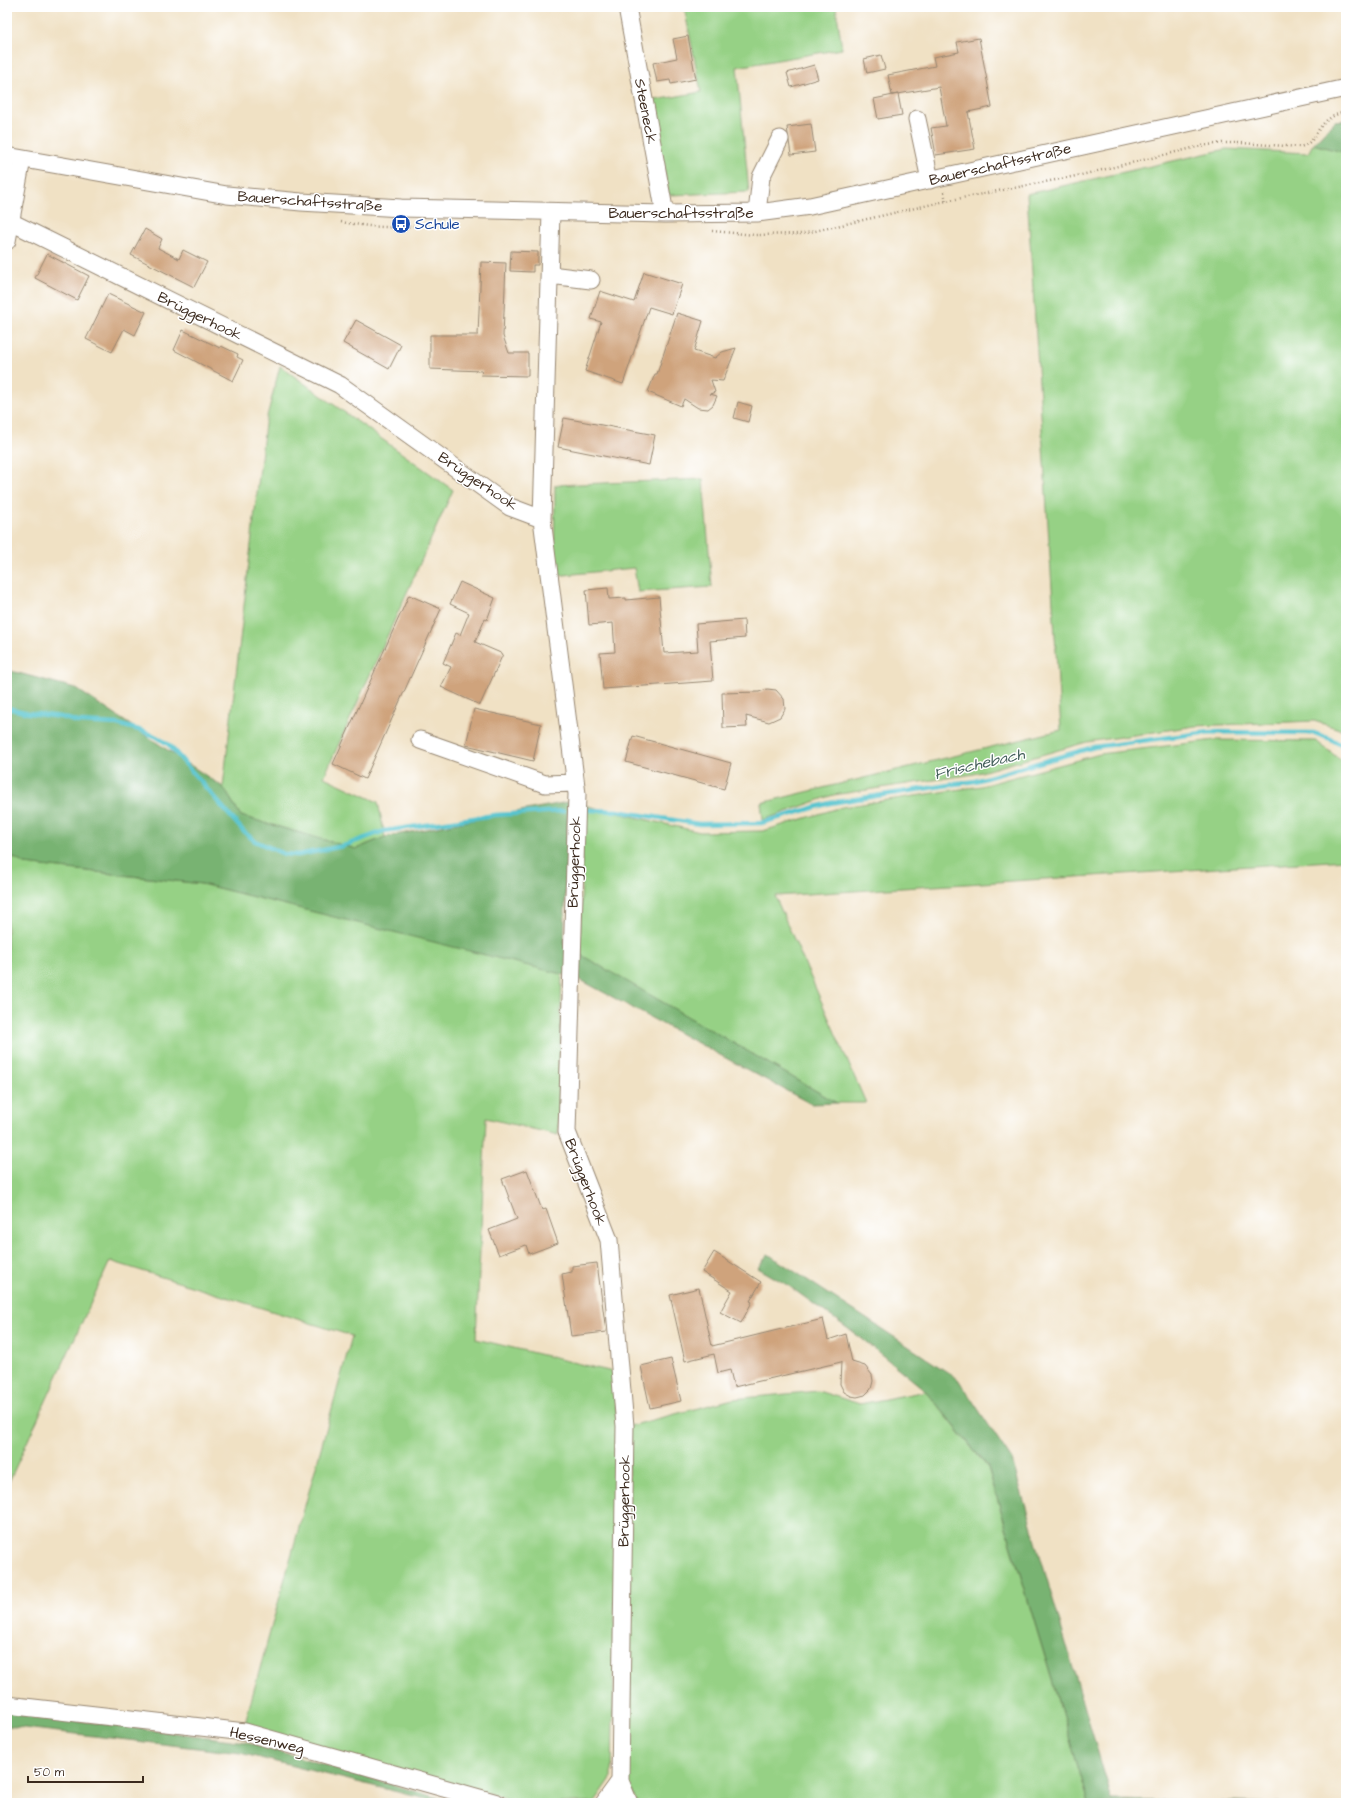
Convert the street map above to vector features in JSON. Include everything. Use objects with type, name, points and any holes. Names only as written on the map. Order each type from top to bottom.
[{"type":"street","name":"Steeneck","points":[[627,7],[665,214]]},
{"type":"street","name":"Bauerschaftsstraße","points":[[14,158],[227,195],[257,198],[382,207],[665,214],[757,213],[810,206],[1346,88]]},
{"type":"street","points":[[917,119],[930,180]]},
{"type":"street","points":[[757,213],[762,177],[780,139]]},
{"type":"street","points":[[7,241],[11,222],[14,158]]},
{"type":"street","points":[[542,518],[551,212]]},
{"type":"street","name":"Brüggerhook","points":[[11,222],[340,385],[510,507],[542,518],[577,794],[567,1132],[608,1240],[625,1426],[620,1781]]},
{"type":"street","points":[[550,275],[591,280]]},
{"type":"street","points":[[420,740],[545,784],[576,784]]},
{"type":"street","name":"Hessenweg","points":[[7,1705],[245,1732],[496,1803]]},
{"type":"street","points":[[604,1803],[620,1781]]},
{"type":"street","points":[[620,1781],[629,1803]]},
{"type":"green space","points":[[684,7],[836,7],[842,49],[737,67],[749,192],[669,195],[650,101],[701,92]]},
{"type":"green space","points":[[1346,120],[1346,153],[1313,144],[1335,121]]},
{"type":"green space","points":[[1313,144],[1346,153],[1346,731],[1314,721],[1195,726],[1087,742],[974,774],[833,795],[763,820],[761,803],[1061,730],[1027,194],[1226,149],[1308,153]]},
{"type":"green space","points":[[280,366],[453,490],[324,777],[378,802],[385,837],[356,849],[241,816],[223,787],[265,424]]},
{"type":"green space","points":[[703,479],[712,587],[638,592],[634,568],[554,576],[555,485]]},
{"type":"green space","points":[[7,670],[75,688],[223,787],[241,816],[356,849],[385,837],[568,802],[564,945],[837,1103],[811,1104],[577,978],[202,884],[25,864],[7,854]]},
{"type":"green space","points":[[1215,740],[1316,741],[1346,764],[1346,860],[775,896],[866,1103],[837,1103],[580,955],[583,805],[700,832],[763,831],[842,807],[981,786],[1100,754]]},
{"type":"green space","points":[[7,854],[25,864],[202,884],[562,973],[558,1135],[486,1118],[476,1339],[613,1372],[618,1434],[612,1777],[594,1803],[520,1803],[244,1726],[352,1336],[110,1261],[7,1486]]},
{"type":"green space","points":[[768,1254],[958,1379],[1012,1460],[1112,1800],[1280,1803],[1089,1803],[988,1467],[926,1391],[861,1338],[789,1286],[758,1268]]},
{"type":"green space","points":[[818,1391],[860,1404],[926,1391],[988,1468],[1089,1803],[637,1803],[626,1777],[629,1426],[733,1399]]},
{"type":"green space","points":[[7,1712],[247,1742],[455,1803],[442,1803],[240,1753],[7,1726]]},
{"type":"building","points":[[688,36],[696,79],[671,84],[670,80],[657,82],[653,63],[677,58],[673,39]]},
{"type":"building","points":[[979,38],[992,107],[968,112],[975,149],[936,155],[931,128],[946,126],[939,87],[892,95],[888,75],[935,66],[933,57],[959,52],[957,42]]},
{"type":"building","points":[[881,55],[885,69],[867,73],[864,59]]},
{"type":"building","points":[[814,65],[818,79],[791,87],[787,73]]},
{"type":"building","points":[[898,94],[902,115],[878,119],[874,99]]},
{"type":"building","points":[[811,124],[815,152],[791,155],[787,127]]},
{"type":"building","points":[[145,229],[162,239],[158,248],[179,259],[183,250],[207,262],[194,287],[131,255]]},
{"type":"building","points":[[511,251],[538,252],[538,265],[533,265],[533,272],[510,271]]},
{"type":"building","points":[[47,254],[89,276],[77,300],[35,278]]},
{"type":"building","points":[[481,262],[506,263],[503,336],[509,353],[528,353],[528,376],[481,375],[482,371],[430,369],[430,335],[478,335]]},
{"type":"building","points":[[644,272],[682,284],[672,314],[649,307],[623,384],[585,371],[601,322],[591,319],[600,291],[634,302]]},
{"type":"building","points":[[108,294],[146,312],[135,335],[124,329],[112,352],[86,339]]},
{"type":"building","points":[[677,313],[703,321],[694,351],[715,358],[722,352],[736,348],[723,381],[711,380],[715,392],[710,394],[717,396],[713,405],[708,409],[698,408],[684,399],[681,406],[648,392],[655,374],[657,374]]},
{"type":"building","points":[[356,320],[401,345],[389,369],[343,343]]},
{"type":"building","points":[[183,330],[220,348],[221,346],[238,354],[237,357],[243,360],[233,381],[174,350]]},
{"type":"building","points":[[738,402],[752,406],[748,422],[734,418]]},
{"type":"building","points":[[564,418],[655,435],[649,465],[558,447]]},
{"type":"building","points":[[460,582],[495,598],[487,620],[485,619],[475,642],[503,654],[480,705],[441,687],[451,667],[443,663],[456,633],[460,635],[469,613],[450,604]]},
{"type":"building","points":[[608,588],[609,599],[626,598],[626,600],[659,597],[664,653],[698,651],[696,624],[744,620],[745,638],[710,641],[713,681],[603,689],[600,653],[615,652],[613,623],[589,625],[586,590]]},
{"type":"building","points":[[409,595],[441,609],[365,779],[333,764]]},
{"type":"building","points":[[767,689],[776,690],[784,699],[785,709],[780,717],[769,722],[746,716],[747,727],[723,728],[722,693],[759,692]]},
{"type":"building","points":[[474,709],[541,724],[533,761],[466,745]]},
{"type":"building","points":[[633,736],[731,763],[724,789],[626,762]]},
{"type":"building","points":[[527,1170],[542,1210],[546,1209],[558,1243],[529,1254],[526,1245],[499,1255],[489,1230],[517,1219],[502,1179]]},
{"type":"building","points":[[714,1252],[761,1282],[750,1301],[752,1302],[741,1323],[720,1312],[732,1291],[702,1272]]},
{"type":"building","points":[[597,1263],[606,1332],[571,1336],[562,1274],[572,1272],[572,1266]]},
{"type":"building","points":[[699,1288],[712,1346],[823,1319],[828,1340],[846,1334],[852,1362],[865,1366],[872,1375],[873,1381],[871,1389],[865,1395],[857,1397],[851,1396],[844,1392],[840,1384],[841,1362],[734,1387],[730,1370],[718,1373],[714,1354],[685,1361],[670,1295]]},
{"type":"building","points":[[671,1359],[681,1401],[650,1408],[641,1366]]},
{"type":"waterway","points":[[7,708],[29,713],[61,717],[78,722],[117,724],[157,737],[169,745],[244,832],[255,841],[284,854],[298,855],[343,846],[384,831],[495,815],[563,811]]},
{"type":"waterway","name":"Frischebach","points":[[589,810],[617,811],[699,824],[761,823],[830,803],[975,781],[1094,747],[1210,732],[1314,733],[1331,739],[1346,748]]},
{"type":"place","name":"Schule","points":[[401,224]]}]
